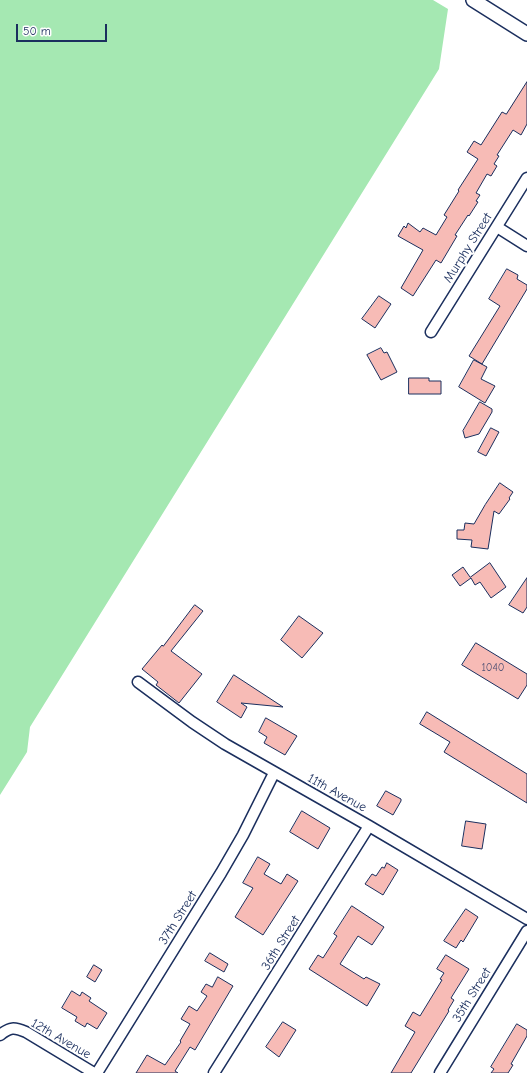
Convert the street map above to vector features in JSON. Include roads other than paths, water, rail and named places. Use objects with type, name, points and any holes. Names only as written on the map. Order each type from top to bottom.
[{"type":"street","points":[[473,0],[527,34]]},
{"type":"street","name":"Murphy Street","points":[[431,332],[527,178]]},
{"type":"street","points":[[497,227],[527,246]]},
{"type":"street","name":"11th Avenue","points":[[138,682],[198,727],[225,744],[369,826],[527,919]]},
{"type":"street","name":"37th Street","points":[[95,1073],[221,873],[250,822],[274,773]]},
{"type":"street","name":"36th Street","points":[[214,1073],[369,826]]},
{"type":"street","name":"35th Street","points":[[440,1073],[527,931]]},
{"type":"street","name":"12th Avenue","points":[[0,1035],[7,1030],[15,1028],[26,1032],[95,1073]]}]
